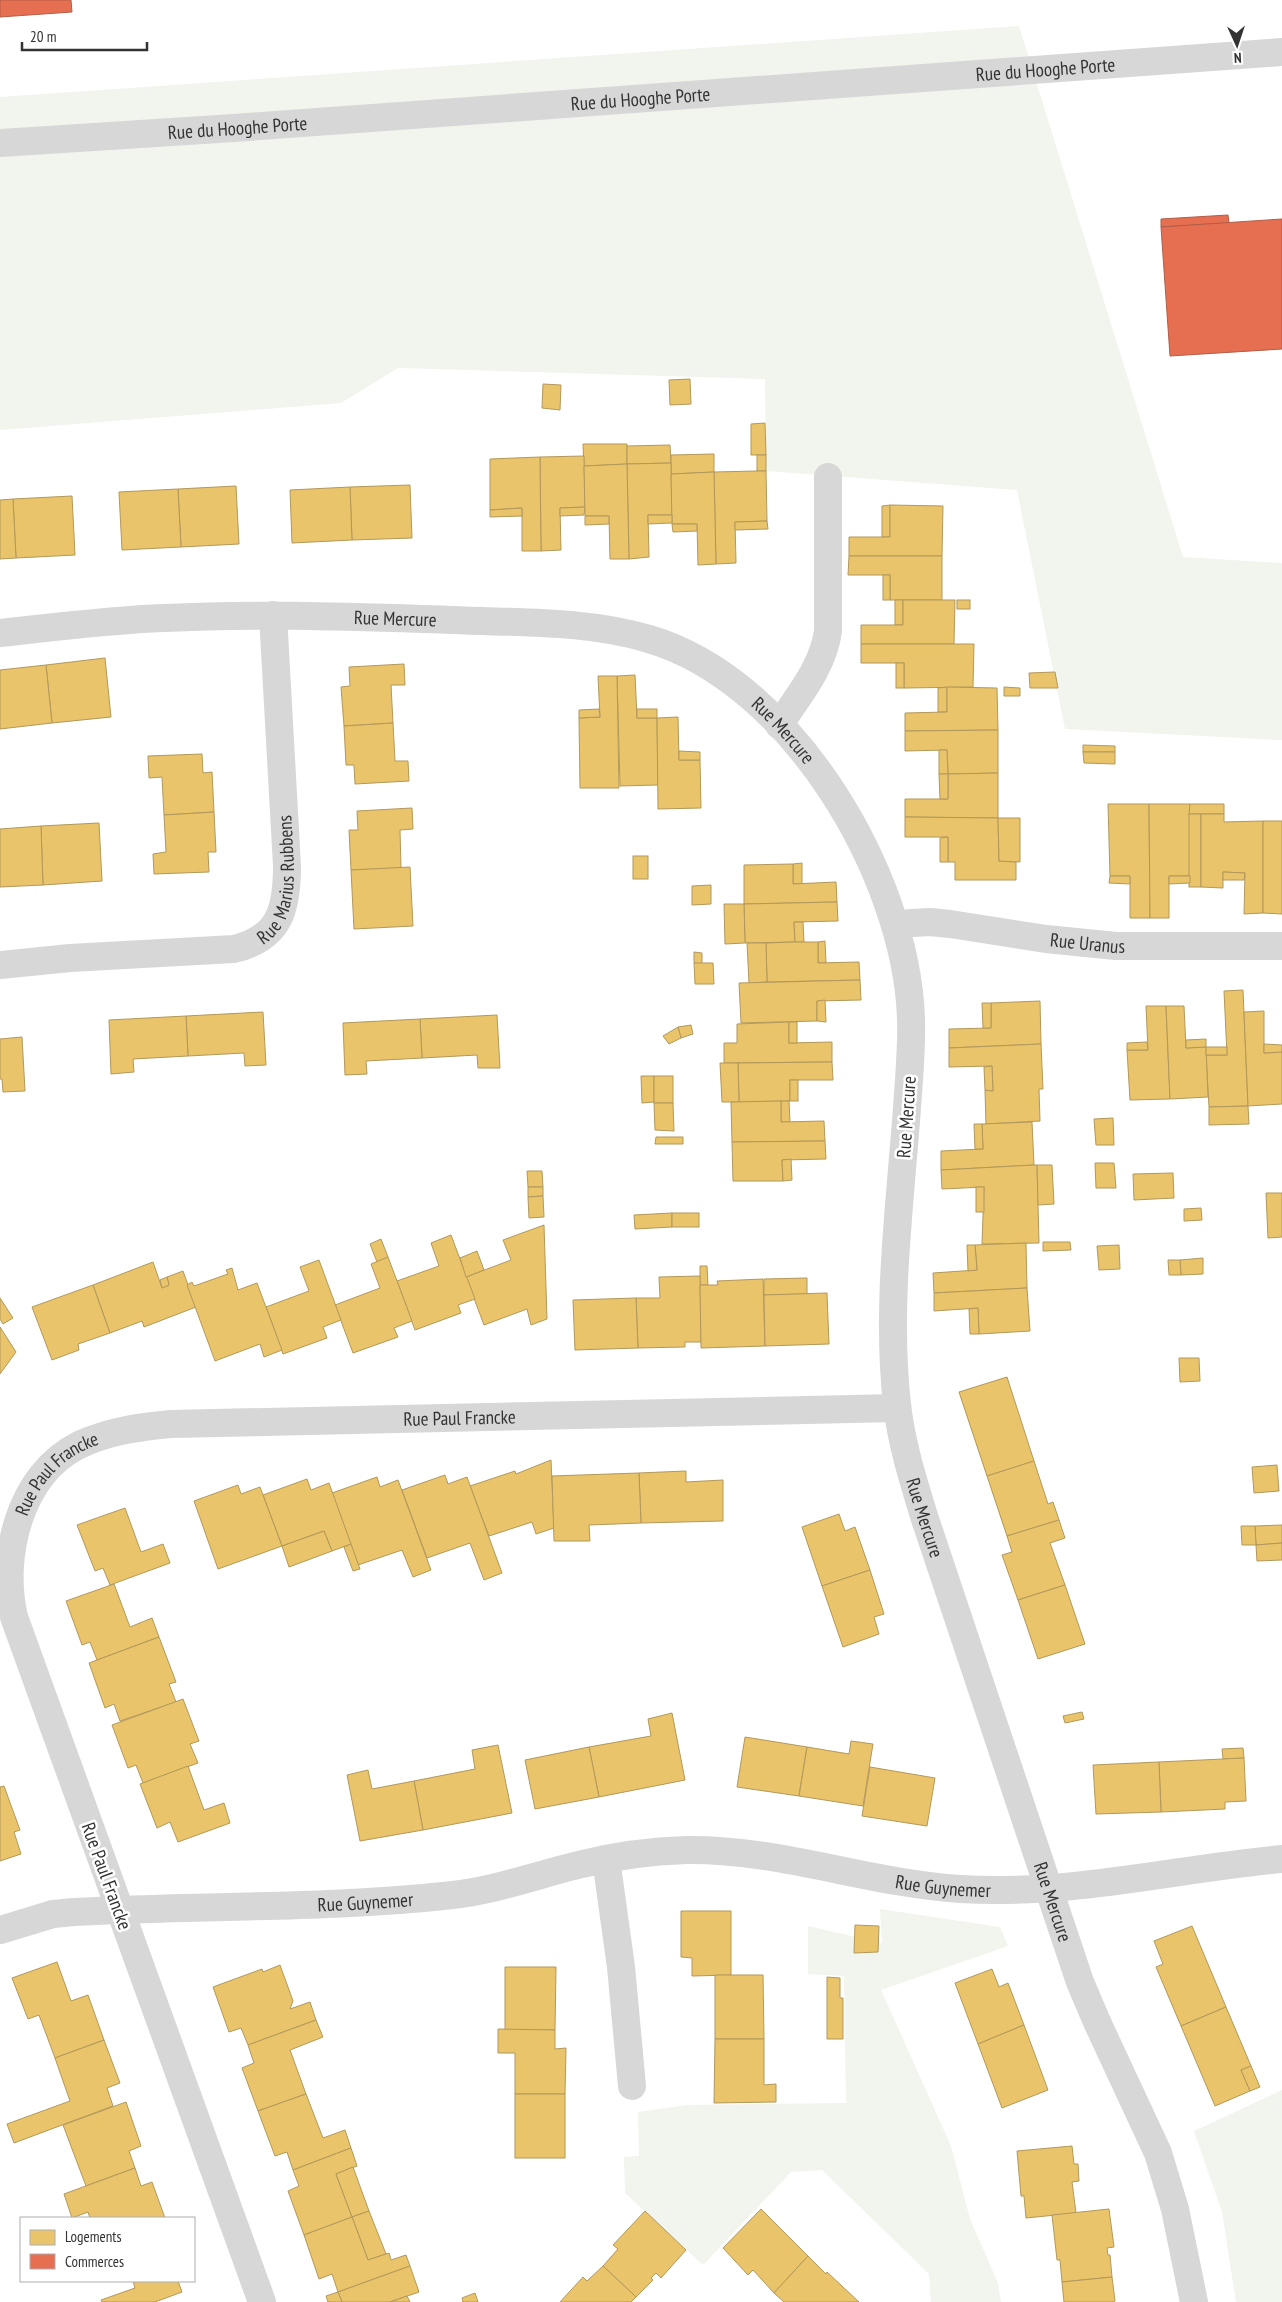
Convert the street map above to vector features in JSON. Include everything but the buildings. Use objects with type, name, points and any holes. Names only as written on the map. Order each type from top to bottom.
[{"type":"street","name":"Rue du Hooghe Porte","points":[[0,143],[1282,52]]},
{"type":"street","points":[[779,725],[820,662],[825,647],[828,631],[828,477]]},
{"type":"street","name":"Rue Mercure","points":[[0,633],[132,619],[274,615],[564,624],[624,633],[649,639],[673,648],[716,671],[756,703],[779,725],[811,762],[842,807],[878,878],[895,924],[907,974],[911,1021],[894,1293],[894,1353],[897,1408],[915,1487],[1088,2003],[1158,2153],[1175,2209],[1194,2302]]},
{"type":"street","name":"Rue Marius Rubbens","points":[[0,965],[70,958],[234,949],[249,945],[263,938],[273,927],[282,914],[285,902],[288,866],[274,615]]},
{"type":"street","name":"Rue Uranus","points":[[895,924],[930,922],[1046,939],[1116,946],[1282,946]]},
{"type":"street","name":"Rue Paul Francke","points":[[262,2302],[21,1639],[10,1599],[10,1553],[20,1518],[33,1491],[47,1471],[62,1456],[78,1446],[102,1435],[145,1426],[897,1408]]},
{"type":"street","name":"Rue Guynemer","points":[[0,1930],[53,1914],[119,1909],[366,1902],[456,1894],[486,1889],[606,1859],[686,1850],[736,1852],[796,1861],[908,1884],[961,1889],[1049,1890],[1282,1859]]},
{"type":"street","points":[[606,1859],[621,1967],[632,2086]]},
{"type":"shaded area","points":[[1019,26],[1183,557],[1282,563],[1282,740],[1065,729],[1017,490],[766,471],[765,379],[398,368],[341,403],[0,430],[0,97]]},
{"type":"shaded area","points":[[880,1909],[1000,1927],[1008,1946],[881,1990],[951,2146],[970,2219],[998,2283],[1001,2302],[931,2302],[929,2274],[822,2170],[791,2172],[703,2265],[625,2193],[624,2157],[639,2156],[638,2112],[687,2105],[846,2103],[844,1976],[808,1974],[808,1926],[882,1943]]},
{"type":"shaded area","points":[[1282,2090],[1282,2302],[1236,2302],[1222,2212],[1194,2131]]}]
